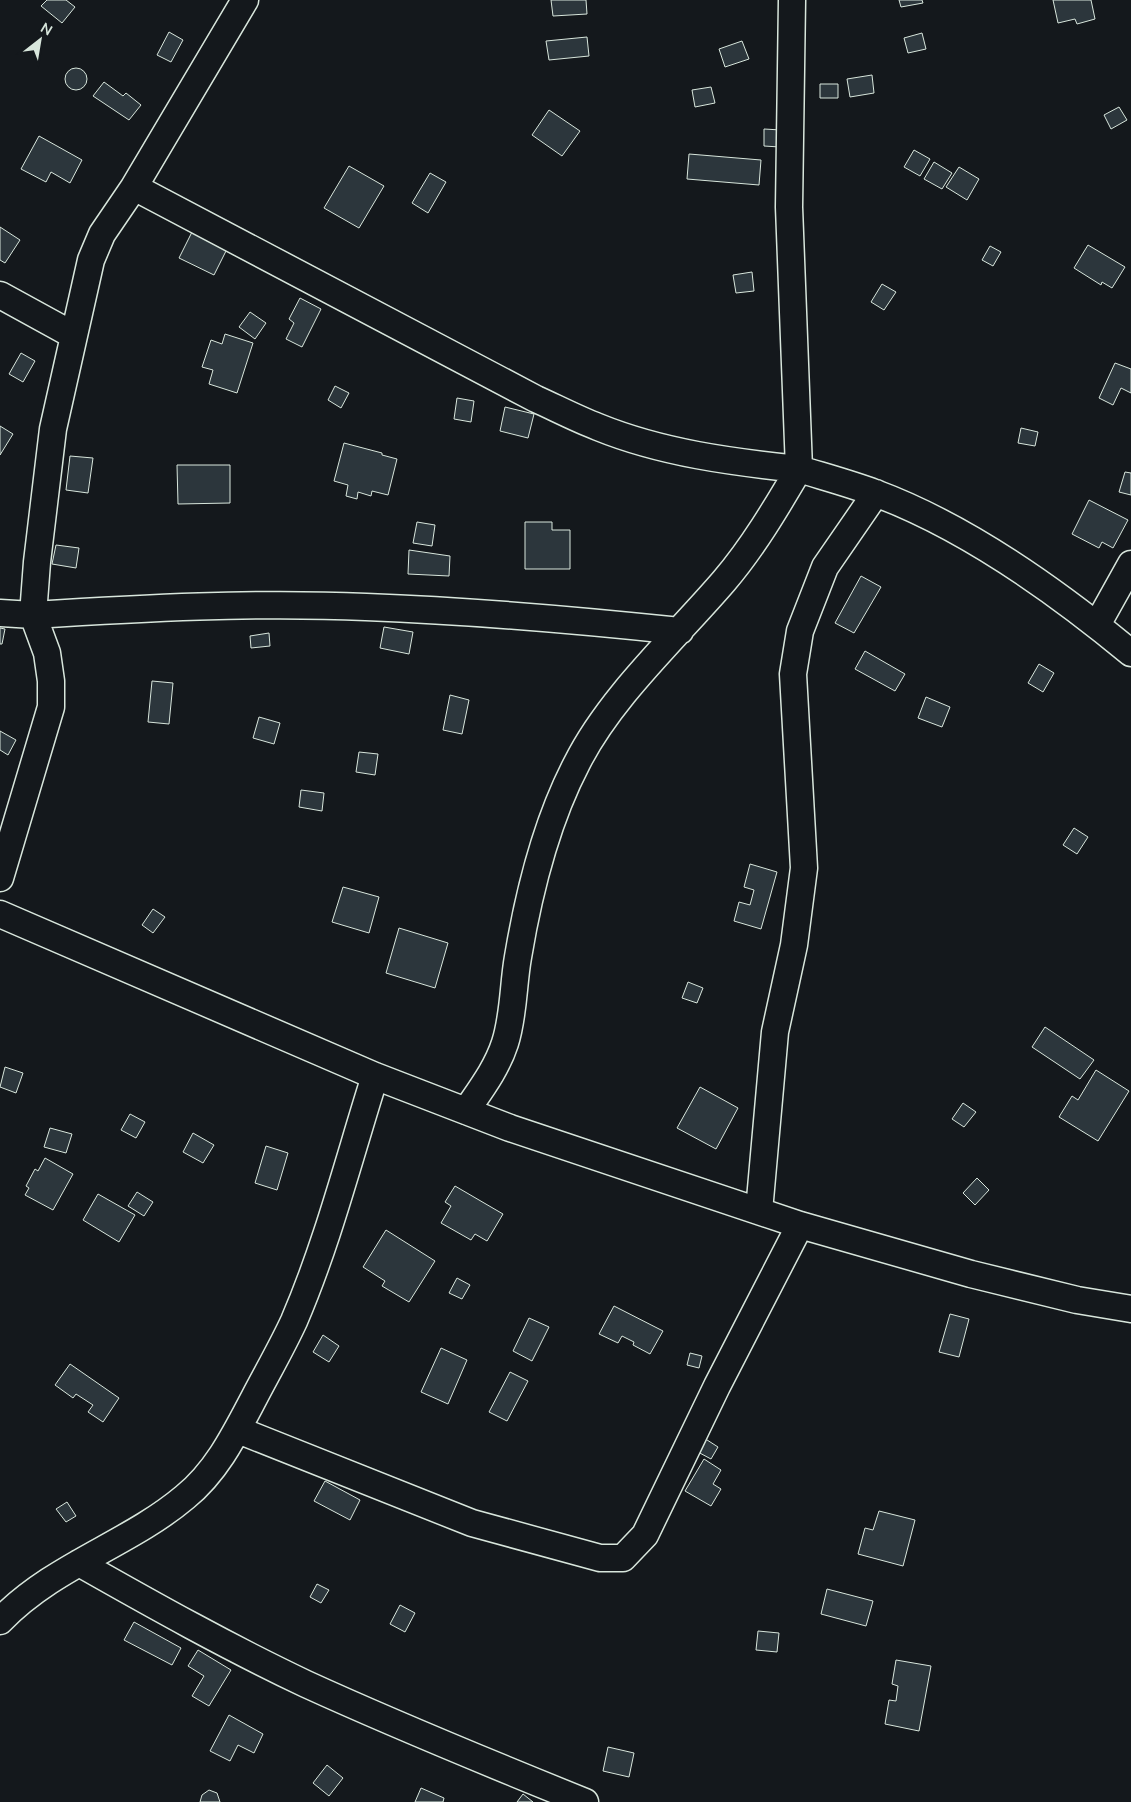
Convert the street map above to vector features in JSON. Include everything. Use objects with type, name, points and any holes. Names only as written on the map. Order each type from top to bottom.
[{"type":"street","points":[[0,878],[51,706],[51,681],[46,653],[32,615],[53,429],[90,260],[102,234],[134,187],[246,0]]},
{"type":"street","points":[[466,1111],[496,1065],[506,1041],[517,958],[534,881],[555,815],[577,762],[616,704],[725,580],[766,526],[800,469],[789,206],[792,0]]},
{"type":"street","points":[[134,187],[536,399],[599,428],[667,449],[727,461],[800,469],[876,493],[948,526],[996,555],[1097,624],[1131,653]]},
{"type":"street","points":[[0,295],[73,335]]},
{"type":"street","points":[[759,1210],[775,1032],[794,945],[804,868],[793,674],[800,631],[825,567],[876,493]]},
{"type":"street","points":[[1097,624],[1131,564]]},
{"type":"street","points":[[0,614],[32,615],[247,606],[366,607],[562,619],[680,631]]},
{"type":"street","points":[[0,914],[375,1076],[466,1111],[800,1225],[971,1274],[1077,1300],[1131,1309]]},
{"type":"street","points":[[0,1621],[16,1605],[46,1581],[161,1515],[186,1497],[212,1470],[238,1430],[294,1321],[319,1255],[375,1076]]},
{"type":"street","points":[[238,1430],[472,1523],[600,1558],[623,1558],[645,1535],[717,1386],[800,1225]]},
{"type":"street","points":[[78,1563],[186,1624],[305,1683],[450,1748],[585,1802]]},
{"type":"building","points":[[47,0],[66,0],[75,7],[62,23],[41,6]]},
{"type":"building","points":[[551,0],[586,0],[587,14],[553,16]]},
{"type":"building","points":[[899,0],[922,0],[923,3],[901,7]]},
{"type":"building","points":[[1053,0],[1091,0],[1095,19],[1077,24],[1075,19],[1058,23]]},
{"type":"building","points":[[169,32],[183,40],[171,62],[157,55]]},
{"type":"building","points":[[922,33],[926,49],[908,53],[904,38]]},
{"type":"building","points":[[587,37],[589,56],[549,60],[546,41]]},
{"type":"building","points":[[742,41],[749,59],[725,67],[719,49]]},
{"type":"building","points":[[76,68],[84,71],[87,79],[84,87],[76,90],[68,87],[65,79],[68,71]]},
{"type":"building","points":[[872,75],[874,93],[850,97],[847,79]]},
{"type":"building","points":[[104,82],[123,96],[126,93],[141,105],[129,120],[93,96]]},
{"type":"building","points":[[820,84],[838,84],[838,98],[820,98]]},
{"type":"building","points":[[711,87],[715,103],[695,107],[692,90]]},
{"type":"building","points":[[1119,107],[1127,120],[1111,129],[1104,115]]},
{"type":"building","points":[[549,110],[580,131],[562,156],[532,135]]},
{"type":"building","points":[[764,129],[781,130],[780,147],[764,146]]},
{"type":"building","points":[[39,136],[82,160],[70,183],[51,172],[46,182],[21,169]]},
{"type":"building","points":[[914,150],[930,159],[920,176],[904,167]]},
{"type":"building","points":[[689,154],[761,160],[759,185],[687,179]]},
{"type":"building","points":[[934,162],[952,173],[942,189],[924,179]]},
{"type":"building","points":[[349,166],[384,186],[359,228],[324,208]]},
{"type":"building","points":[[959,167],[979,179],[967,200],[946,187]]},
{"type":"building","points":[[430,173],[446,182],[428,213],[412,203]]},
{"type":"building","points":[[0,227],[20,240],[5,263],[0,260]]},
{"type":"building","points":[[192,232],[227,249],[214,275],[179,258]]},
{"type":"building","points":[[1088,245],[1125,267],[1112,288],[1102,282],[1101,285],[1074,268]]},
{"type":"building","points":[[990,246],[1001,252],[993,266],[982,260]]},
{"type":"building","points":[[752,272],[754,291],[736,293],[733,275]]},
{"type":"building","points":[[882,284],[896,292],[884,310],[871,302]]},
{"type":"building","points":[[300,298],[321,309],[302,347],[286,339],[294,323],[289,319]]},
{"type":"building","points":[[250,312],[266,323],[255,339],[239,327]]},
{"type":"building","points":[[225,334],[253,343],[237,393],[209,384],[213,370],[202,367],[211,340],[222,344]]},
{"type":"building","points":[[21,353],[35,361],[23,382],[9,374]]},
{"type":"building","points":[[1115,363],[1131,369],[1131,393],[1121,388],[1113,405],[1099,398]]},
{"type":"building","points":[[335,386],[349,393],[341,408],[328,400]]},
{"type":"building","points":[[457,398],[474,401],[471,422],[454,419]]},
{"type":"building","points":[[505,407],[534,414],[528,438],[500,431]]},
{"type":"building","points":[[0,426],[13,434],[0,455]]},
{"type":"building","points":[[1021,428],[1038,432],[1035,446],[1018,443]]},
{"type":"building","points":[[344,443],[397,459],[388,495],[372,491],[371,496],[358,492],[357,499],[346,496],[348,485],[334,481]]},
{"type":"building","points":[[70,456],[93,458],[88,493],[66,490]]},
{"type":"building","points":[[177,465],[230,465],[230,503],[178,504]]},
{"type":"building","points":[[1125,472],[1131,473],[1131,495],[1119,492]]},
{"type":"building","points":[[1089,500],[1128,520],[1113,548],[1102,542],[1099,548],[1072,534]]},
{"type":"building","points":[[417,522],[435,525],[432,546],[413,543]]},
{"type":"building","points":[[525,522],[552,522],[552,530],[570,530],[570,569],[525,569]]},
{"type":"building","points":[[56,545],[79,548],[76,568],[52,564]]},
{"type":"building","points":[[409,550],[450,556],[449,576],[408,574]]},
{"type":"building","points":[[861,576],[881,587],[854,633],[835,623]]},
{"type":"building","points":[[384,627],[413,632],[409,654],[380,648]]},
{"type":"building","points":[[0,628],[5,629],[2,644],[0,644]]},
{"type":"building","points":[[269,633],[270,646],[251,648],[250,636]]},
{"type":"building","points":[[865,651],[905,674],[895,691],[855,669]]},
{"type":"building","points":[[1039,664],[1054,673],[1043,692],[1028,683]]},
{"type":"building","points":[[152,681],[173,683],[169,724],[148,722]]},
{"type":"building","points":[[450,695],[469,700],[462,734],[443,730]]},
{"type":"building","points":[[926,697],[950,707],[942,727],[918,718]]},
{"type":"building","points":[[259,717],[280,723],[274,744],[253,738]]},
{"type":"building","points":[[0,731],[16,740],[8,755],[0,750]]},
{"type":"building","points":[[359,752],[378,754],[375,775],[356,772]]},
{"type":"building","points":[[301,790],[324,793],[322,811],[299,807]]},
{"type":"building","points":[[1074,828],[1088,837],[1077,854],[1063,845]]},
{"type":"building","points":[[750,864],[777,872],[761,929],[734,921],[739,902],[750,905],[754,890],[744,887]]},
{"type":"building","points":[[343,887],[379,897],[369,933],[332,922]]},
{"type":"building","points":[[153,909],[165,917],[153,933],[142,925]]},
{"type":"building","points":[[399,928],[448,943],[435,988],[386,973]]},
{"type":"building","points":[[688,982],[703,988],[697,1003],[682,998]]},
{"type":"building","points":[[1045,1027],[1094,1060],[1080,1079],[1032,1047]]},
{"type":"building","points":[[5,1067],[23,1073],[16,1093],[0,1087]]},
{"type":"building","points":[[1096,1070],[1129,1091],[1098,1141],[1059,1117],[1072,1096],[1078,1100]]},
{"type":"building","points":[[700,1087],[738,1108],[716,1149],[677,1128]]},
{"type":"building","points":[[963,1103],[976,1112],[964,1127],[952,1119]]},
{"type":"building","points":[[130,1114],[145,1122],[136,1138],[121,1130]]},
{"type":"building","points":[[50,1128],[72,1134],[66,1153],[44,1147]]},
{"type":"building","points":[[193,1133],[214,1145],[203,1163],[183,1152]]},
{"type":"building","points":[[266,1146],[288,1153],[277,1190],[255,1183]]},
{"type":"building","points":[[45,1158],[73,1174],[53,1210],[25,1195],[29,1188],[26,1186],[35,1169],[38,1171]]},
{"type":"building","points":[[977,1178],[989,1190],[975,1205],[963,1193]]},
{"type":"building","points":[[455,1186],[503,1214],[487,1241],[475,1234],[471,1240],[441,1223],[451,1206],[445,1202]]},
{"type":"building","points":[[137,1192],[153,1202],[144,1216],[128,1206]]},
{"type":"building","points":[[98,1194],[135,1215],[119,1242],[83,1220]]},
{"type":"building","points":[[386,1230],[435,1261],[409,1302],[382,1286],[385,1281],[363,1267]]},
{"type":"building","points":[[457,1278],[470,1285],[462,1299],[449,1293]]},
{"type":"building","points":[[614,1306],[663,1331],[650,1354],[633,1345],[634,1342],[622,1336],[618,1343],[599,1334]]},
{"type":"building","points":[[950,1314],[969,1319],[959,1357],[939,1352]]},
{"type":"building","points":[[529,1318],[549,1327],[532,1361],[513,1351]]},
{"type":"building","points":[[323,1335],[339,1346],[329,1362],[313,1352]]},
{"type":"building","points":[[441,1348],[467,1360],[448,1404],[421,1392]]},
{"type":"building","points":[[690,1353],[702,1356],[699,1368],[687,1365]]},
{"type":"building","points":[[70,1364],[119,1398],[103,1422],[88,1412],[93,1405],[76,1394],[73,1398],[55,1385]]},
{"type":"building","points":[[510,1372],[528,1381],[507,1421],[489,1412]]},
{"type":"building","points":[[704,1438],[718,1447],[711,1459],[696,1451]]},
{"type":"building","points":[[704,1459],[721,1470],[713,1484],[721,1489],[711,1506],[685,1491]]},
{"type":"building","points":[[325,1481],[360,1500],[350,1520],[314,1501]]},
{"type":"building","points":[[67,1502],[76,1516],[66,1522],[56,1509]]},
{"type":"building","points":[[879,1511],[915,1520],[903,1566],[858,1554],[865,1528],[873,1530]]},
{"type":"building","points":[[317,1584],[329,1590],[321,1603],[310,1597]]},
{"type":"building","points":[[827,1589],[873,1601],[866,1626],[821,1614]]},
{"type":"building","points":[[400,1605],[415,1613],[405,1632],[390,1624]]},
{"type":"building","points":[[134,1622],[181,1648],[172,1665],[124,1640]]},
{"type":"building","points":[[758,1631],[779,1633],[777,1652],[756,1650]]},
{"type":"building","points":[[198,1650],[231,1670],[209,1706],[192,1696],[204,1676],[188,1666]]},
{"type":"building","points":[[896,1660],[931,1666],[919,1731],[885,1724],[889,1700],[896,1701],[898,1686],[892,1684]]},
{"type":"building","points":[[229,1715],[263,1734],[254,1753],[238,1745],[230,1761],[210,1751]]},
{"type":"building","points":[[608,1747],[634,1753],[629,1777],[603,1771]]},
{"type":"building","points":[[327,1765],[343,1778],[329,1796],[313,1783]]},
{"type":"building","points":[[421,1788],[444,1798],[443,1802],[415,1802]]},
{"type":"building","points":[[209,1790],[217,1793],[220,1802],[200,1802],[202,1795]]},
{"type":"building","points":[[523,1794],[533,1802],[517,1802]]}]
